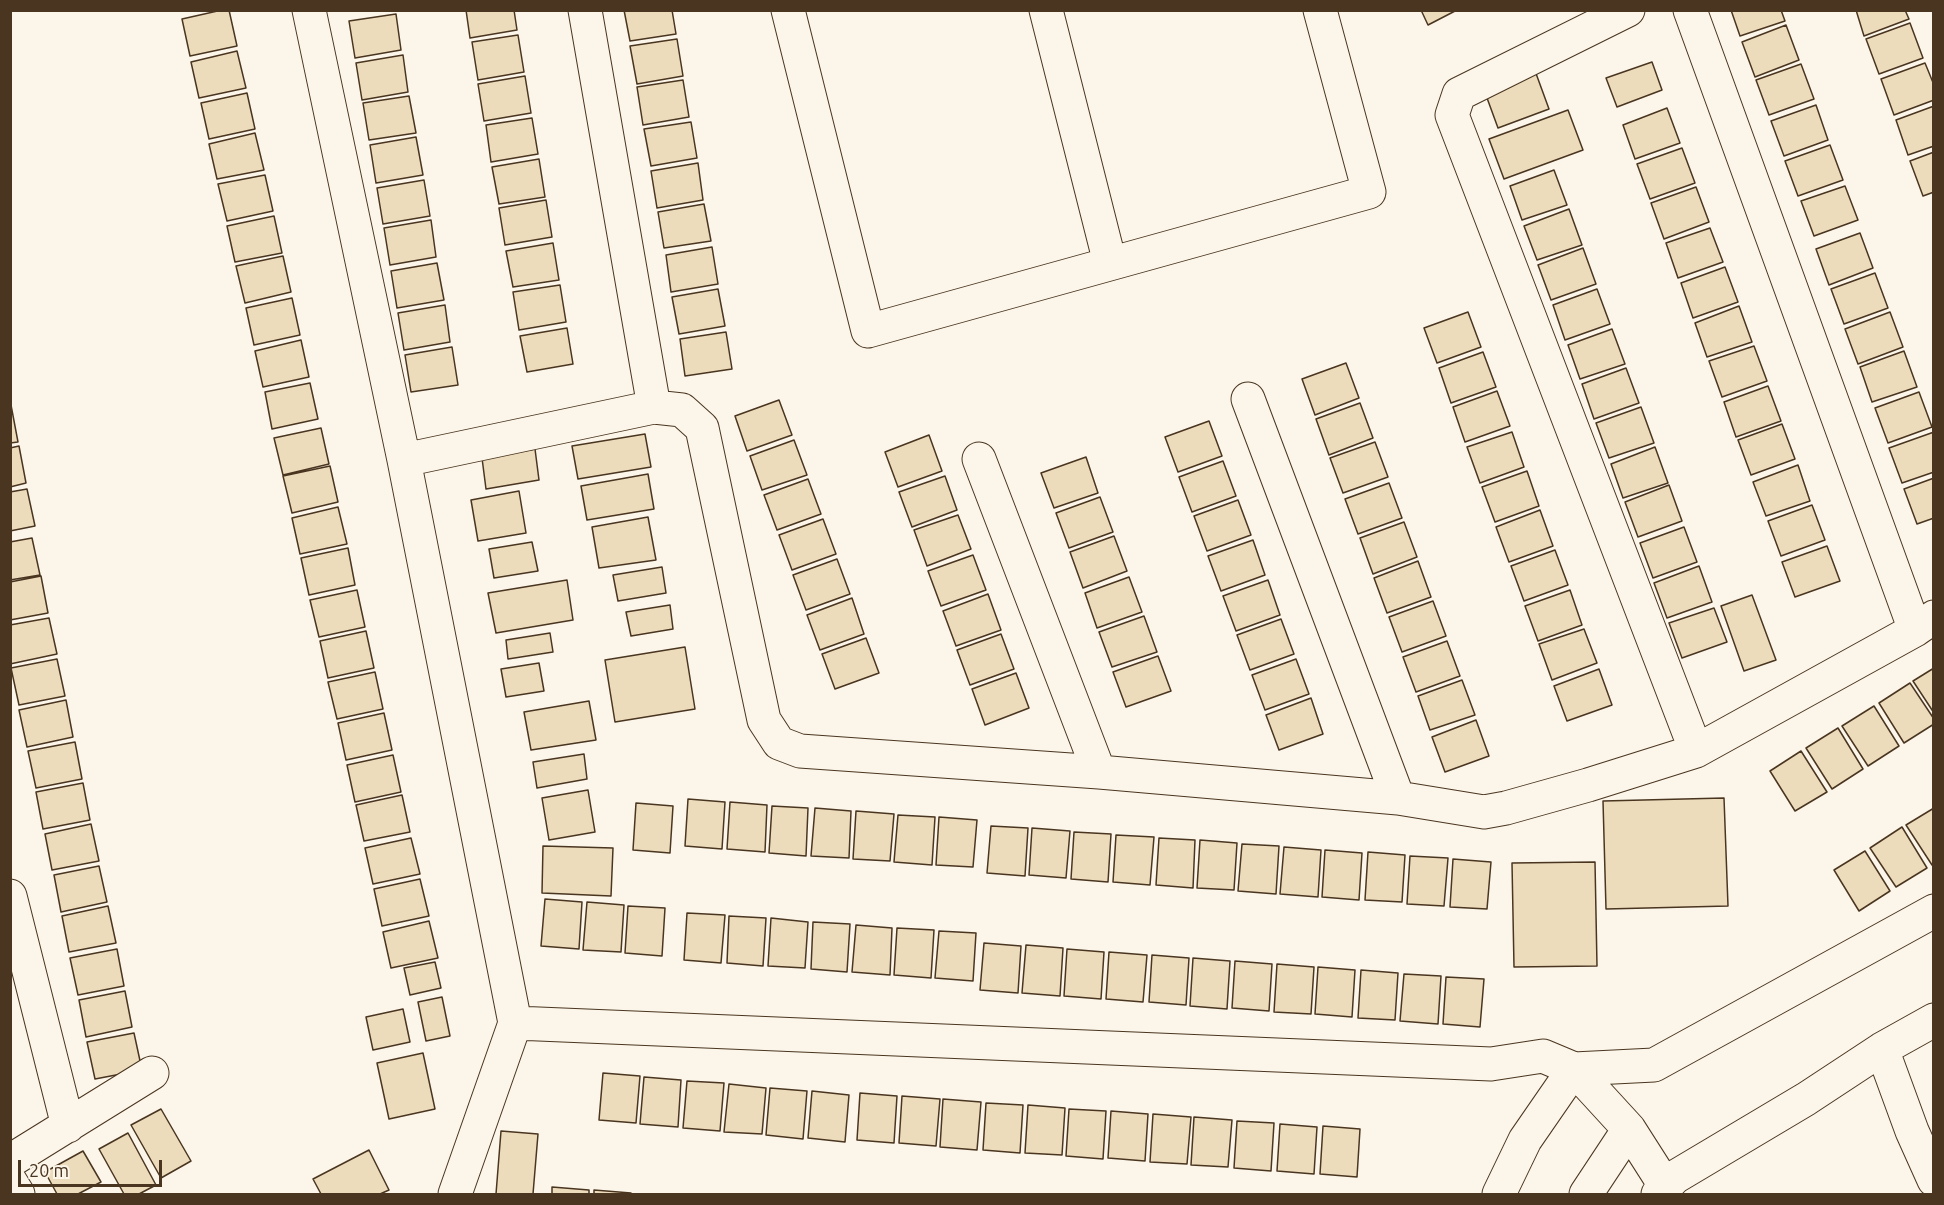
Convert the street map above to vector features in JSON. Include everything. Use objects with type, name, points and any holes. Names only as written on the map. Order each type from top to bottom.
[{"type":"street","points":[[309,10],[404,460],[515,1023],[455,1194]]},
{"type":"street","points":[[585,10],[654,407]]},
{"type":"street","points":[[788,10],[868,331],[1369,192],[1320,10]]},
{"type":"street","points":[[1046,10],[1110,263]]},
{"type":"street","points":[[1628,10],[1459,94],[1452,115],[1695,751]]},
{"type":"street","points":[[404,460],[654,407],[682,410],[702,428],[764,720],[779,743],[800,752],[1099,771],[1398,798],[1484,812],[1588,785],[1695,751],[1924,623],[1690,10]]},
{"type":"street","points":[[1248,399],[1398,798]]},
{"type":"street","points":[[979,459],[1099,771]]},
{"type":"street","points":[[10,896],[68,1126]]},
{"type":"street","points":[[1574,1069],[1654,1065],[1934,911]]},
{"type":"street","points":[[515,1023],[1491,1064],[1543,1056],[1574,1069],[1629,1129],[1662,1191],[1675,1178],[1806,1099],[1882,1049],[1934,1020]]},
{"type":"street","points":[[1882,1049],[1912,1131],[1934,1180]]},
{"type":"street","points":[[1499,1194],[1524,1140],[1574,1069]]},
{"type":"street","points":[[10,1161],[153,1072]]},
{"type":"street","points":[[1586,1194],[1629,1129]]},
{"type":"street","points":[[10,1181],[18,1194]]},
{"type":"building","points":[[229,10],[237,46],[190,56],[182,19]]},
{"type":"building","points":[[466,10],[514,10],[517,30],[470,38]]},
{"type":"building","points":[[624,10],[672,10],[676,34],[630,41]]},
{"type":"building","points":[[1421,10],[1457,10],[1428,25]]},
{"type":"building","points":[[1731,10],[1781,10],[1785,21],[1740,36]]},
{"type":"building","points":[[1856,10],[1905,10],[1909,19],[1864,36]]},
{"type":"building","points":[[396,14],[401,50],[355,58],[349,21]]},
{"type":"building","points":[[1910,23],[1923,58],[1879,74],[1866,39]]},
{"type":"building","points":[[1786,25],[1799,60],[1755,77],[1742,42]]},
{"type":"building","points":[[518,35],[524,72],[478,80],[472,42]]},
{"type":"building","points":[[677,39],[683,76],[637,84],[630,46]]},
{"type":"building","points":[[237,51],[246,88],[199,98],[191,62]]},
{"type":"building","points":[[403,55],[408,92],[362,100],[356,63]]},
{"type":"building","points":[[1652,62],[1662,90],[1617,107],[1606,78]]},
{"type":"building","points":[[1925,63],[1934,85],[1934,100],[1894,115],[1881,79]]},
{"type":"building","points":[[1801,64],[1814,99],[1769,115],[1756,80]]},
{"type":"building","points":[[1534,68],[1549,109],[1498,128],[1483,87]]},
{"type":"building","points":[[525,76],[531,113],[484,121],[478,84]]},
{"type":"building","points":[[683,80],[689,117],[643,125],[637,87]]},
{"type":"building","points":[[247,93],[255,129],[209,139],[201,103]]},
{"type":"building","points":[[409,96],[416,133],[369,140],[363,103]]},
{"type":"building","points":[[1816,105],[1828,140],[1784,156],[1771,121]]},
{"type":"building","points":[[1934,106],[1934,146],[1908,155],[1896,120]]},
{"type":"building","points":[[1667,108],[1680,143],[1635,159],[1623,125]]},
{"type":"building","points":[[1568,110],[1583,150],[1504,179],[1489,139]]},
{"type":"building","points":[[532,118],[538,154],[491,162],[486,125]]},
{"type":"building","points":[[691,122],[697,158],[651,166],[644,129]]},
{"type":"building","points":[[255,133],[264,170],[217,179],[209,144]]},
{"type":"building","points":[[416,137],[423,175],[376,183],[370,145]]},
{"type":"building","points":[[1830,145],[1843,180],[1798,196],[1785,161]]},
{"type":"building","points":[[1682,148],[1695,183],[1650,199],[1637,164]]},
{"type":"building","points":[[1934,152],[1934,192],[1923,196],[1910,161]]},
{"type":"building","points":[[539,159],[545,197],[499,204],[492,167]]},
{"type":"building","points":[[698,163],[703,200],[657,208],[651,171]]},
{"type":"building","points":[[1554,170],[1567,205],[1522,220],[1510,186]]},
{"type":"building","points":[[265,175],[273,211],[227,221],[218,184]]},
{"type":"building","points":[[424,180],[430,216],[383,224],[377,188]]},
{"type":"building","points":[[1845,186],[1858,220],[1814,236],[1801,201]]},
{"type":"building","points":[[1696,187],[1709,222],[1664,239],[1651,203]]},
{"type":"building","points":[[546,200],[552,237],[505,245],[499,208]]},
{"type":"building","points":[[704,204],[711,241],[664,248],[658,212]]},
{"type":"building","points":[[1569,209],[1582,245],[1537,260],[1524,226]]},
{"type":"building","points":[[274,216],[282,253],[235,262],[227,226]]},
{"type":"building","points":[[431,220],[436,257],[390,265],[384,228]]},
{"type":"building","points":[[1710,228],[1723,262],[1678,278],[1666,243]]},
{"type":"building","points":[[1860,233],[1873,268],[1829,285],[1816,249]]},
{"type":"building","points":[[553,243],[559,280],[513,287],[506,251]]},
{"type":"building","points":[[712,247],[718,284],[671,292],[666,255]]},
{"type":"building","points":[[1583,248],[1596,284],[1551,300],[1538,265]]},
{"type":"building","points":[[283,256],[291,292],[245,303],[236,266]]},
{"type":"building","points":[[437,263],[444,300],[397,308],[391,271]]},
{"type":"building","points":[[1725,267],[1738,302],[1693,318],[1681,283]]},
{"type":"building","points":[[1875,273],[1888,308],[1844,324],[1831,289]]},
{"type":"building","points":[[560,285],[566,322],[519,330],[513,292]]},
{"type":"building","points":[[718,289],[725,326],[679,334],[672,297]]},
{"type":"building","points":[[1597,289],[1610,324],[1565,340],[1553,305]]},
{"type":"building","points":[[292,298],[300,335],[254,345],[246,308]]},
{"type":"building","points":[[445,305],[450,342],[404,350],[398,313]]},
{"type":"building","points":[[1739,306],[1752,342],[1707,357],[1695,323]]},
{"type":"building","points":[[1468,312],[1481,347],[1437,363],[1424,328]]},
{"type":"building","points":[[1890,312],[1903,347],[1858,364],[1845,329]]},
{"type":"building","points":[[567,328],[573,364],[527,372],[520,336]]},
{"type":"building","points":[[1612,329],[1625,364],[1580,379],[1568,345]]},
{"type":"building","points":[[726,332],[732,369],[685,376],[680,339]]},
{"type":"building","points":[[301,340],[309,377],[263,387],[255,351]]},
{"type":"building","points":[[1754,346],[1767,381],[1722,397],[1709,361]]},
{"type":"building","points":[[452,347],[458,385],[411,392],[405,355]]},
{"type":"building","points":[[1904,351],[1917,387],[1872,402],[1860,367]]},
{"type":"building","points":[[1483,352],[1496,387],[1451,403],[1439,368]]},
{"type":"building","points":[[1346,363],[1359,398],[1315,415],[1302,379]]},
{"type":"building","points":[[1626,368],[1639,403],[1594,419],[1582,384]]},
{"type":"building","points":[[310,383],[318,419],[272,429],[265,392]]},
{"type":"building","points":[[1768,386],[1781,421],[1736,437],[1724,402]]},
{"type":"building","points":[[1497,391],[1510,426],[1465,442],[1453,407]]},
{"type":"building","points":[[1919,392],[1932,427],[1888,443],[1875,408]]},
{"type":"building","points":[[779,400],[792,435],[747,451],[735,416]]},
{"type":"building","points":[[1360,403],[1373,438],[1329,455],[1316,419]]},
{"type":"building","points":[[10,405],[18,442],[10,443]]},
{"type":"building","points":[[1641,407],[1654,443],[1609,458],[1596,423]]},
{"type":"building","points":[[1209,421],[1222,456],[1178,472],[1165,437]]},
{"type":"building","points":[[1782,424],[1795,459],[1751,475],[1738,440]]},
{"type":"building","points":[[321,428],[329,464],[283,475],[274,438]]},
{"type":"building","points":[[1512,432],[1524,467],[1480,483],[1467,447]]},
{"type":"building","points":[[1934,432],[1934,472],[1902,483],[1889,448]]},
{"type":"building","points":[[645,434],[651,467],[578,479],[572,446]]},
{"type":"building","points":[[929,435],[942,471],[898,487],[885,452]]},
{"type":"building","points":[[794,440],[807,475],[762,490],[750,456]]},
{"type":"building","points":[[1375,442],[1388,477],[1343,493],[1330,458]]},
{"type":"building","points":[[19,446],[26,483],[10,487],[10,448]]},
{"type":"building","points":[[1655,447],[1668,483],[1623,498],[1611,464]]},
{"type":"building","points":[[535,449],[539,480],[486,489],[482,458]]},
{"type":"building","points":[[1086,457],[1098,493],[1054,508],[1041,473]]},
{"type":"building","points":[[1223,461],[1236,496],[1192,512],[1179,477]]},
{"type":"building","points":[[1798,465],[1810,501],[1766,516],[1753,482]]},
{"type":"building","points":[[330,466],[338,502],[292,513],[283,476]]},
{"type":"building","points":[[1527,471],[1539,506],[1495,522],[1482,487]]},
{"type":"building","points":[[648,474],[654,509],[587,520],[581,486]]},
{"type":"building","points":[[945,476],[957,510],[912,527],[899,492]]},
{"type":"building","points":[[1934,478],[1934,518],[1917,524],[1904,489]]},
{"type":"building","points":[[808,479],[821,514],[777,530],[764,495]]},
{"type":"building","points":[[1389,483],[1402,518],[1358,534],[1345,499]]},
{"type":"building","points":[[1669,485],[1682,521],[1638,537],[1625,502]]},
{"type":"building","points":[[27,489],[35,526],[10,531],[10,492]]},
{"type":"building","points":[[519,491],[526,533],[478,541],[471,500]]},
{"type":"building","points":[[1100,497],[1113,532],[1069,548],[1056,513]]},
{"type":"building","points":[[1238,500],[1251,535],[1207,551],[1194,516]]},
{"type":"building","points":[[1812,505],[1825,540],[1781,556],[1768,521]]},
{"type":"building","points":[[338,507],[347,544],[300,554],[292,518]]},
{"type":"building","points":[[1540,510],[1553,546],[1509,562],[1496,527]]},
{"type":"building","points":[[958,515],[971,549],[927,566],[914,530]]},
{"type":"building","points":[[648,517],[656,560],[599,568],[592,527]]},
{"type":"building","points":[[823,519],[836,554],[792,570],[779,535]]},
{"type":"building","points":[[1404,522],[1417,557],[1373,574],[1360,538]]},
{"type":"building","points":[[1684,527],[1697,562],[1653,578],[1640,543]]},
{"type":"building","points":[[1114,536],[1127,571],[1083,588],[1070,552]]},
{"type":"building","points":[[32,538],[40,575],[10,580],[10,542]]},
{"type":"building","points":[[1253,540],[1265,575],[1221,591],[1208,556]]},
{"type":"building","points":[[532,542],[538,571],[494,578],[489,549]]},
{"type":"building","points":[[1827,546],[1840,581],[1795,597],[1782,562]]},
{"type":"building","points":[[348,548],[355,585],[309,595],[301,558]]},
{"type":"building","points":[[1555,550],[1568,585],[1524,601],[1511,566]]},
{"type":"building","points":[[973,555],[986,590],[941,606],[928,571]]},
{"type":"building","points":[[837,559],[850,594],[806,610],[793,575]]},
{"type":"building","points":[[1418,561],[1431,597],[1387,613],[1374,578]]},
{"type":"building","points":[[1699,566],[1712,602],[1667,618],[1654,583]]},
{"type":"building","points":[[662,567],[666,593],[618,601],[613,575]]},
{"type":"building","points":[[41,576],[48,613],[10,620],[10,582]]},
{"type":"building","points":[[1129,577],[1142,612],[1097,628],[1085,593]]},
{"type":"building","points":[[567,580],[573,620],[496,633],[488,593]]},
{"type":"building","points":[[1268,580],[1280,615],[1236,631],[1223,596]]},
{"type":"building","points":[[357,590],[365,627],[319,637],[310,600]]},
{"type":"building","points":[[1570,590],[1582,625],[1538,641],[1525,606]]},
{"type":"building","points":[[988,594],[1001,630],[956,646],[943,611]]},
{"type":"building","points":[[1752,595],[1776,660],[1744,671],[1721,606]]},
{"type":"building","points":[[852,598],[864,634],[820,650],[807,615]]},
{"type":"building","points":[[1433,601],[1446,636],[1402,652],[1389,617]]},
{"type":"building","points":[[670,605],[673,629],[631,636],[626,612]]},
{"type":"building","points":[[1714,608],[1727,642],[1682,658],[1669,623]]},
{"type":"building","points":[[1144,616],[1157,652],[1112,667],[1099,632]]},
{"type":"building","points":[[49,618],[57,654],[10,664],[10,625]]},
{"type":"building","points":[[1281,619],[1294,654],[1250,670],[1237,635]]},
{"type":"building","points":[[1584,629],[1597,663],[1552,680],[1539,644]]},
{"type":"building","points":[[366,631],[374,668],[328,678],[320,641]]},
{"type":"building","points":[[550,633],[553,652],[508,659],[506,640]]},
{"type":"building","points":[[1001,634],[1014,669],[970,685],[957,650]]},
{"type":"building","points":[[866,638],[879,673],[835,689],[822,654]]},
{"type":"building","points":[[1447,641],[1460,676],[1416,692],[1403,657]]},
{"type":"building","points":[[685,647],[695,709],[615,722],[605,660]]},
{"type":"building","points":[[1158,656],[1171,691],[1126,707],[1113,672]]},
{"type":"building","points":[[57,659],[65,696],[19,705],[11,668]]},
{"type":"building","points":[[1296,659],[1309,694],[1265,710],[1252,675]]},
{"type":"building","points":[[539,663],[544,691],[506,697],[501,669]]},
{"type":"building","points":[[1934,668],[1934,713],[1913,681]]},
{"type":"building","points":[[1599,669],[1612,705],[1567,721],[1554,686]]},
{"type":"building","points":[[375,672],[383,709],[337,719],[328,682]]},
{"type":"building","points":[[1016,673],[1029,708],[985,725],[972,689]]},
{"type":"building","points":[[1462,680],[1475,715],[1430,730],[1418,696]]},
{"type":"building","points":[[1910,683],[1934,719],[1934,724],[1904,743],[1879,703]]},
{"type":"building","points":[[1311,698],[1323,734],[1279,750],[1266,715]]},
{"type":"building","points":[[66,700],[73,737],[27,747],[19,710]]},
{"type":"building","points":[[589,701],[596,740],[531,750],[524,712]]},
{"type":"building","points":[[1874,706],[1899,746],[1868,766],[1842,726]]},
{"type":"building","points":[[384,713],[392,750],[346,760],[338,723]]},
{"type":"building","points":[[1476,720],[1489,756],[1445,772],[1432,737]]},
{"type":"building","points":[[1838,728],[1863,769],[1832,789],[1806,748]]},
{"type":"building","points":[[75,742],[82,779],[36,788],[28,751]]},
{"type":"building","points":[[1801,751],[1827,792],[1795,811],[1770,771]]},
{"type":"building","points":[[584,754],[587,779],[537,788],[533,762]]},
{"type":"building","points":[[393,755],[401,792],[355,802],[347,765]]},
{"type":"building","points":[[83,783],[90,820],[43,829],[36,792]]},
{"type":"building","points":[[588,790],[595,832],[549,840],[542,798]]},
{"type":"building","points":[[402,795],[410,832],[364,841],[356,805]]},
{"type":"building","points":[[1724,798],[1728,906],[1606,909],[1603,801]]},
{"type":"building","points":[[688,799],[725,802],[722,849],[685,846]]},
{"type":"building","points":[[730,802],[767,805],[765,852],[727,849]]},
{"type":"building","points":[[636,803],[673,806],[670,853],[633,850]]},
{"type":"building","points":[[772,806],[808,808],[806,856],[769,853]]},
{"type":"building","points":[[815,808],[851,811],[849,858],[811,856]]},
{"type":"building","points":[[1934,808],[1934,864],[1932,865],[1906,825]]},
{"type":"building","points":[[856,811],[894,814],[890,861],[853,859]]},
{"type":"building","points":[[898,815],[935,817],[932,865],[894,862]]},
{"type":"building","points":[[939,817],[977,820],[973,867],[936,865]]},
{"type":"building","points":[[91,824],[99,861],[52,870],[45,834]]},
{"type":"building","points":[[991,826],[1028,828],[1025,876],[987,873]]},
{"type":"building","points":[[1902,827],[1927,868],[1896,887],[1870,848]]},
{"type":"building","points":[[1032,828],[1070,831],[1066,878],[1029,875]]},
{"type":"building","points":[[1074,832],[1111,834],[1108,882],[1071,879]]},
{"type":"building","points":[[1116,835],[1154,837],[1150,885],[1113,882]]},
{"type":"building","points":[[411,838],[420,874],[373,884],[365,848]]},
{"type":"building","points":[[1159,838],[1195,840],[1193,888],[1156,885]]},
{"type":"building","points":[[1200,840],[1237,843],[1234,890],[1197,888]]},
{"type":"building","points":[[1242,844],[1279,846],[1276,894],[1238,891]]},
{"type":"building","points":[[543,846],[613,848],[611,896],[542,893]]},
{"type":"building","points":[[1284,847],[1321,850],[1318,897],[1280,894]]},
{"type":"building","points":[[1325,850],[1362,853],[1359,900],[1322,897]]},
{"type":"building","points":[[1865,851],[1890,891],[1859,911],[1834,870]]},
{"type":"building","points":[[1368,852],[1405,855],[1402,902],[1365,900]]},
{"type":"building","points":[[1410,856],[1448,858],[1444,906],[1407,904]]},
{"type":"building","points":[[1453,859],[1491,862],[1487,909],[1450,907]]},
{"type":"building","points":[[1595,862],[1597,966],[1514,967],[1512,863]]},
{"type":"building","points":[[99,866],[107,902],[61,912],[54,875]]},
{"type":"building","points":[[420,879],[429,916],[382,926],[374,889]]},
{"type":"building","points":[[545,899],[582,902],[579,949],[541,946]]},
{"type":"building","points":[[587,902],[624,905],[621,952],[583,950]]},
{"type":"building","points":[[108,906],[116,943],[69,952],[62,916]]},
{"type":"building","points":[[628,906],[665,908],[662,956],[625,953]]},
{"type":"building","points":[[687,913],[725,915],[721,963],[684,960]]},
{"type":"building","points":[[729,916],[766,918],[763,966],[727,963]]},
{"type":"building","points":[[771,918],[808,922],[805,968],[768,966]]},
{"type":"building","points":[[429,921],[438,958],[391,968],[383,932]]},
{"type":"building","points":[[813,922],[850,924],[847,972],[811,969]]},
{"type":"building","points":[[856,925],[892,928],[890,975],[852,972]]},
{"type":"building","points":[[897,928],[934,930],[931,978],[894,975]]},
{"type":"building","points":[[939,931],[976,933],[973,981],[935,978]]},
{"type":"building","points":[[984,943],[1021,946],[1018,993],[980,990]]},
{"type":"building","points":[[1026,945],[1063,948],[1060,996],[1022,993]]},
{"type":"building","points":[[117,949],[124,986],[78,995],[70,958]]},
{"type":"building","points":[[1067,949],[1104,952],[1101,999],[1064,996]]},
{"type":"building","points":[[1109,952],[1147,955],[1143,1002],[1106,999]]},
{"type":"building","points":[[1152,955],[1189,958],[1186,1005],[1149,1002]]},
{"type":"building","points":[[1193,958],[1230,961],[1227,1009],[1190,1006]]},
{"type":"building","points":[[1235,961],[1272,964],[1269,1011],[1232,1008]]},
{"type":"building","points":[[435,962],[441,988],[410,995],[404,968]]},
{"type":"building","points":[[1277,964],[1314,967],[1311,1014],[1274,1012]]},
{"type":"building","points":[[1318,967],[1355,970],[1352,1017],[1315,1014]]},
{"type":"building","points":[[1361,970],[1398,973],[1395,1020],[1358,1018]]},
{"type":"building","points":[[1404,974],[1441,976],[1438,1024],[1400,1021]]},
{"type":"building","points":[[1446,977],[1484,979],[1480,1027],[1443,1024]]},
{"type":"building","points":[[125,991],[132,1027],[86,1037],[79,1000]]},
{"type":"building","points":[[442,997],[450,1036],[426,1041],[418,1002]]},
{"type":"building","points":[[403,1009],[410,1042],[373,1050],[366,1017]]},
{"type":"building","points":[[134,1033],[142,1070],[95,1079],[87,1042]]},
{"type":"building","points":[[423,1053],[435,1109],[389,1119],[377,1063]]},
{"type":"building","points":[[603,1073],[640,1076],[636,1123],[599,1120]]},
{"type":"building","points":[[644,1077],[681,1080],[678,1127],[640,1124]]},
{"type":"building","points":[[687,1081],[724,1083],[720,1131],[683,1128]]},
{"type":"building","points":[[729,1084],[766,1088],[762,1134],[724,1132]]},
{"type":"building","points":[[770,1088],[807,1091],[803,1139],[766,1135]]},
{"type":"building","points":[[812,1091],[849,1095],[845,1142],[808,1138]]},
{"type":"building","points":[[860,1093],[897,1096],[894,1143],[857,1140]]},
{"type":"building","points":[[902,1096],[940,1099],[936,1146],[899,1143]]},
{"type":"building","points":[[943,1099],[981,1102],[977,1150],[940,1147]]},
{"type":"building","points":[[986,1103],[1023,1105],[1020,1153],[983,1150]]},
{"type":"building","points":[[1028,1105],[1065,1108],[1062,1155],[1025,1153]]},
{"type":"building","points":[[161,1109],[191,1161],[161,1178],[131,1125]]},
{"type":"building","points":[[1069,1109],[1106,1111],[1103,1159],[1066,1156]]},
{"type":"building","points":[[1111,1111],[1148,1114],[1145,1161],[1108,1158]]},
{"type":"building","points":[[1153,1114],[1191,1117],[1187,1164],[1150,1162]]},
{"type":"building","points":[[1194,1117],[1232,1120],[1228,1167],[1191,1165]]},
{"type":"building","points":[[1237,1121],[1274,1123],[1271,1171],[1234,1168]]},
{"type":"building","points":[[1280,1124],[1317,1127],[1314,1174],[1277,1171]]},
{"type":"building","points":[[1323,1126],[1360,1129],[1357,1177],[1320,1174]]},
{"type":"building","points":[[501,1131],[538,1134],[533,1194],[496,1194]]},
{"type":"building","points":[[128,1133],[156,1185],[139,1194],[124,1194],[99,1149]]},
{"type":"building","points":[[369,1150],[389,1190],[380,1194],[321,1194],[313,1179]]},
{"type":"building","points":[[83,1151],[101,1182],[78,1194],[57,1194],[45,1172]]},
{"type":"building","points":[[552,1187],[589,1190],[589,1194],[552,1194]]},
{"type":"building","points":[[594,1190],[631,1193],[631,1194],[594,1194]]}]
